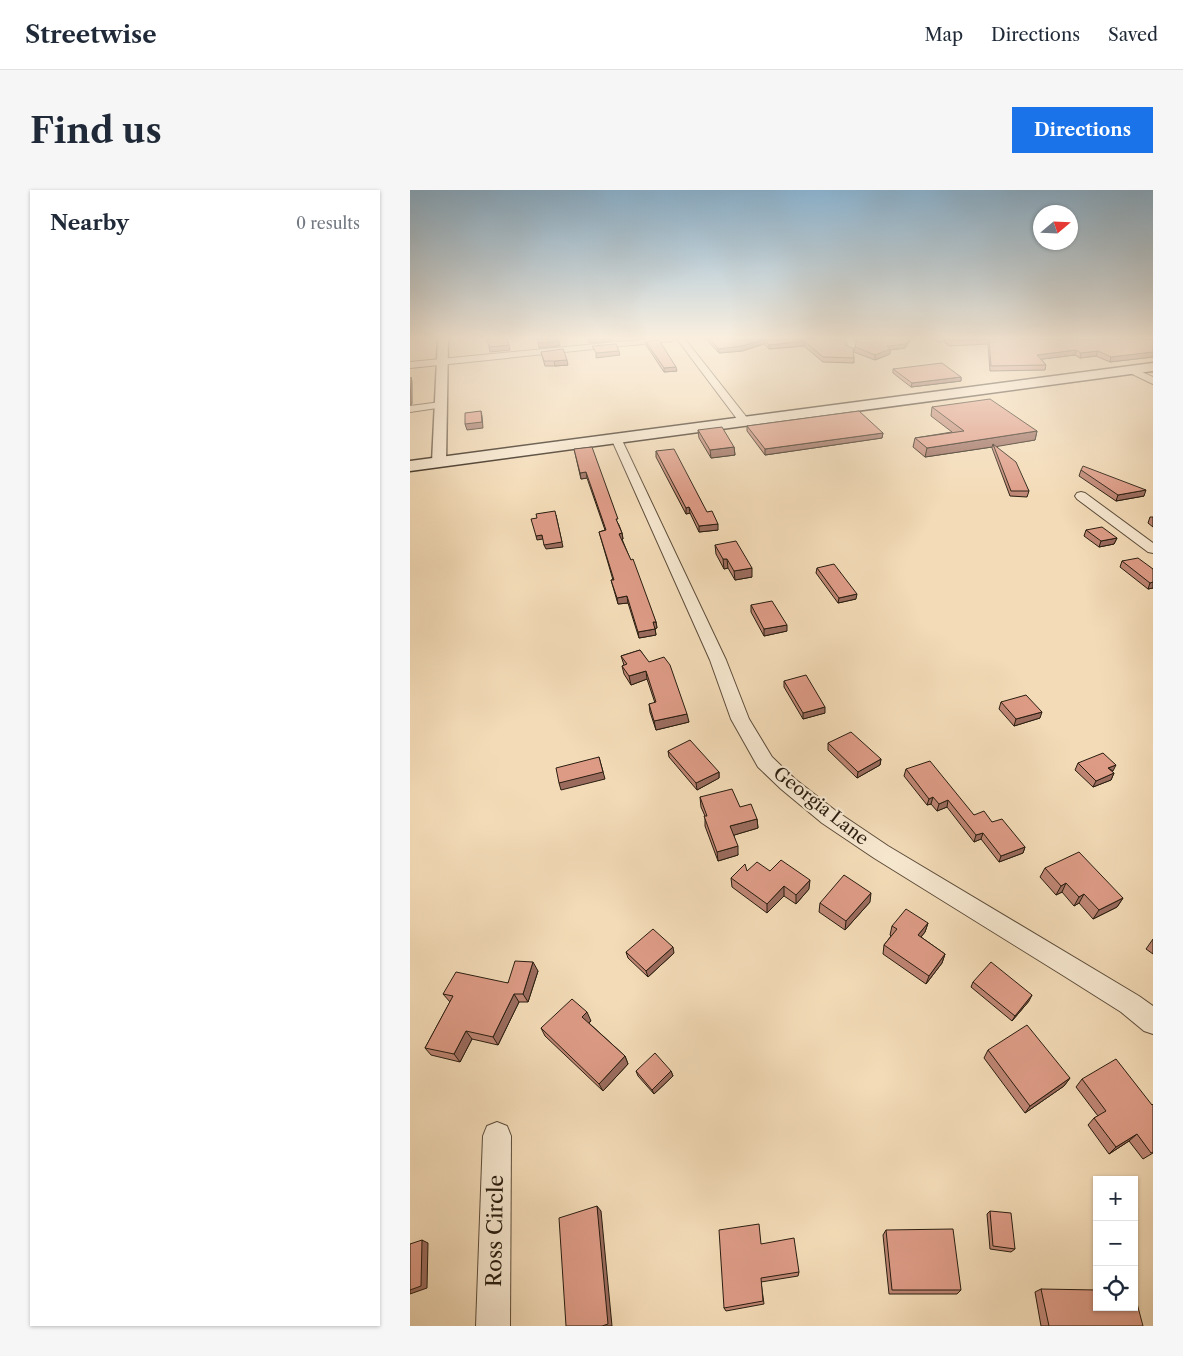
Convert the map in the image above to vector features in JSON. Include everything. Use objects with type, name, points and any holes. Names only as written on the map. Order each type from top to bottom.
[{"type":"main road","points":[[410,466],[964,392]]},
{"type":"street","points":[[439,462],[441,392]]},
{"type":"street","points":[[722,392],[744,421]]},
{"type":"street","points":[[410,409],[441,405]]},
{"type":"street","name":"Georgia Lane","points":[[616,438],[718,660],[740,719],[765,762],[788,784],[830,817],[881,852],[1074,968],[1130,1004],[1153,1022]]},
{"type":"street","points":[[1081,496],[1153,549]]},
{"type":"street","name":"Ross Circle","points":[[493,1326],[497,1136]]},
{"type":"building","points":[[990,399],[1037,431],[927,448],[915,438],[964,431],[932,407]]},
{"type":"building","points":[[481,411],[482,422],[465,424],[465,413]]},
{"type":"building","points":[[859,411],[883,433],[765,449],[747,426]]},
{"type":"building","points":[[722,427],[734,447],[710,450],[698,430]]},
{"type":"building","points":[[993,444],[1016,462],[1029,491],[1011,491]]},
{"type":"building","points":[[592,447],[618,519],[616,519],[622,533],[619,534],[631,560],[633,559],[656,622],[653,622],[655,629],[638,632],[627,596],[617,598],[611,580],[614,580],[599,532],[606,530],[586,472],[580,473],[574,449]]},
{"type":"building","points":[[674,449],[707,512],[712,511],[718,524],[699,526],[689,507],[686,508],[656,451]]},
{"type":"building","points":[[1083,466],[1146,490],[1118,495],[1081,470]]},
{"type":"building","points":[[555,511],[562,542],[544,545],[542,535],[536,536],[531,519],[537,518],[536,514]]},
{"type":"building","points":[[1102,527],[1117,538],[1101,541],[1086,530]]},
{"type":"building","points":[[736,541],[752,568],[734,571],[727,559],[723,559],[715,545]]},
{"type":"building","points":[[1138,558],[1153,569],[1153,582],[1150,583],[1122,561]]},
{"type":"building","points":[[834,564],[857,594],[839,598],[817,568]]},
{"type":"building","points":[[772,601],[787,625],[764,629],[751,605]]},
{"type":"building","points":[[640,650],[649,662],[664,657],[670,665],[687,714],[654,721],[649,704],[656,702],[646,671],[629,676],[622,666],[627,664],[621,656]]},
{"type":"building","points":[[806,675],[825,707],[803,713],[784,681]]},
{"type":"building","points":[[1026,695],[1042,712],[1016,719],[1001,702]]},
{"type":"building","points":[[851,732],[881,759],[858,772],[828,743]]},
{"type":"building","points":[[690,740],[719,772],[696,783],[668,751]]},
{"type":"building","points":[[1103,753],[1116,765],[1108,768],[1114,773],[1096,781],[1078,763]]},
{"type":"building","points":[[599,757],[603,772],[559,783],[556,768]]},
{"type":"building","points":[[930,761],[974,815],[984,811],[992,822],[1002,819],[1025,847],[1001,856],[983,833],[976,835],[948,800],[939,804],[933,797],[929,799],[906,769]]},
{"type":"building","points":[[732,789],[740,807],[751,804],[757,819],[730,826],[738,846],[717,852],[704,816],[707,816],[700,797]]},
{"type":"building","points":[[1079,852],[1123,898],[1099,910],[1084,894],[1079,897],[1066,883],[1061,886],[1045,868]]},
{"type":"building","points":[[781,860],[810,880],[796,895],[784,886],[767,904],[731,878],[745,864],[747,871],[757,862],[770,871]]},
{"type":"building","points":[[844,875],[871,893],[846,921],[820,903]]},
{"type":"building","points":[[906,909],[928,923],[918,935],[945,954],[929,976],[884,945],[897,929],[892,926]]},
{"type":"building","points":[[653,929],[673,947],[646,971],[626,952]]},
{"type":"building","points":[[515,961],[533,962],[523,994],[514,994],[493,1037],[466,1031],[454,1054],[425,1048],[453,996],[443,994],[456,972],[508,983]]},
{"type":"building","points":[[991,962],[1032,995],[1015,1016],[973,982]]},
{"type":"building","points":[[572,999],[587,1012],[582,1017],[625,1056],[599,1084],[541,1028]]},
{"type":"building","points":[[1027,1025],[1070,1078],[1030,1106],[988,1050]]},
{"type":"building","points":[[655,1053],[671,1071],[652,1090],[636,1071]]},
{"type":"building","points":[[1116,1059],[1153,1104],[1153,1152],[1151,1153],[1137,1134],[1116,1147],[1094,1118],[1106,1111],[1082,1079]]},
{"type":"building","points":[[597,1206],[608,1324],[602,1326],[566,1326],[559,1218]]},
{"type":"building","points":[[990,1211],[1011,1213],[1015,1249],[993,1246]]},
{"type":"building","points":[[759,1224],[761,1244],[794,1238],[799,1272],[761,1278],[763,1301],[724,1308],[719,1230]]},
{"type":"building","points":[[953,1229],[961,1290],[892,1290],[886,1230]]},
{"type":"building","points":[[422,1240],[421,1286],[410,1290],[410,1244]]},
{"type":"building","points":[[1041,1289],[1093,1290],[1093,1311],[1138,1311],[1138,1307],[1143,1326],[1049,1326]]}]
